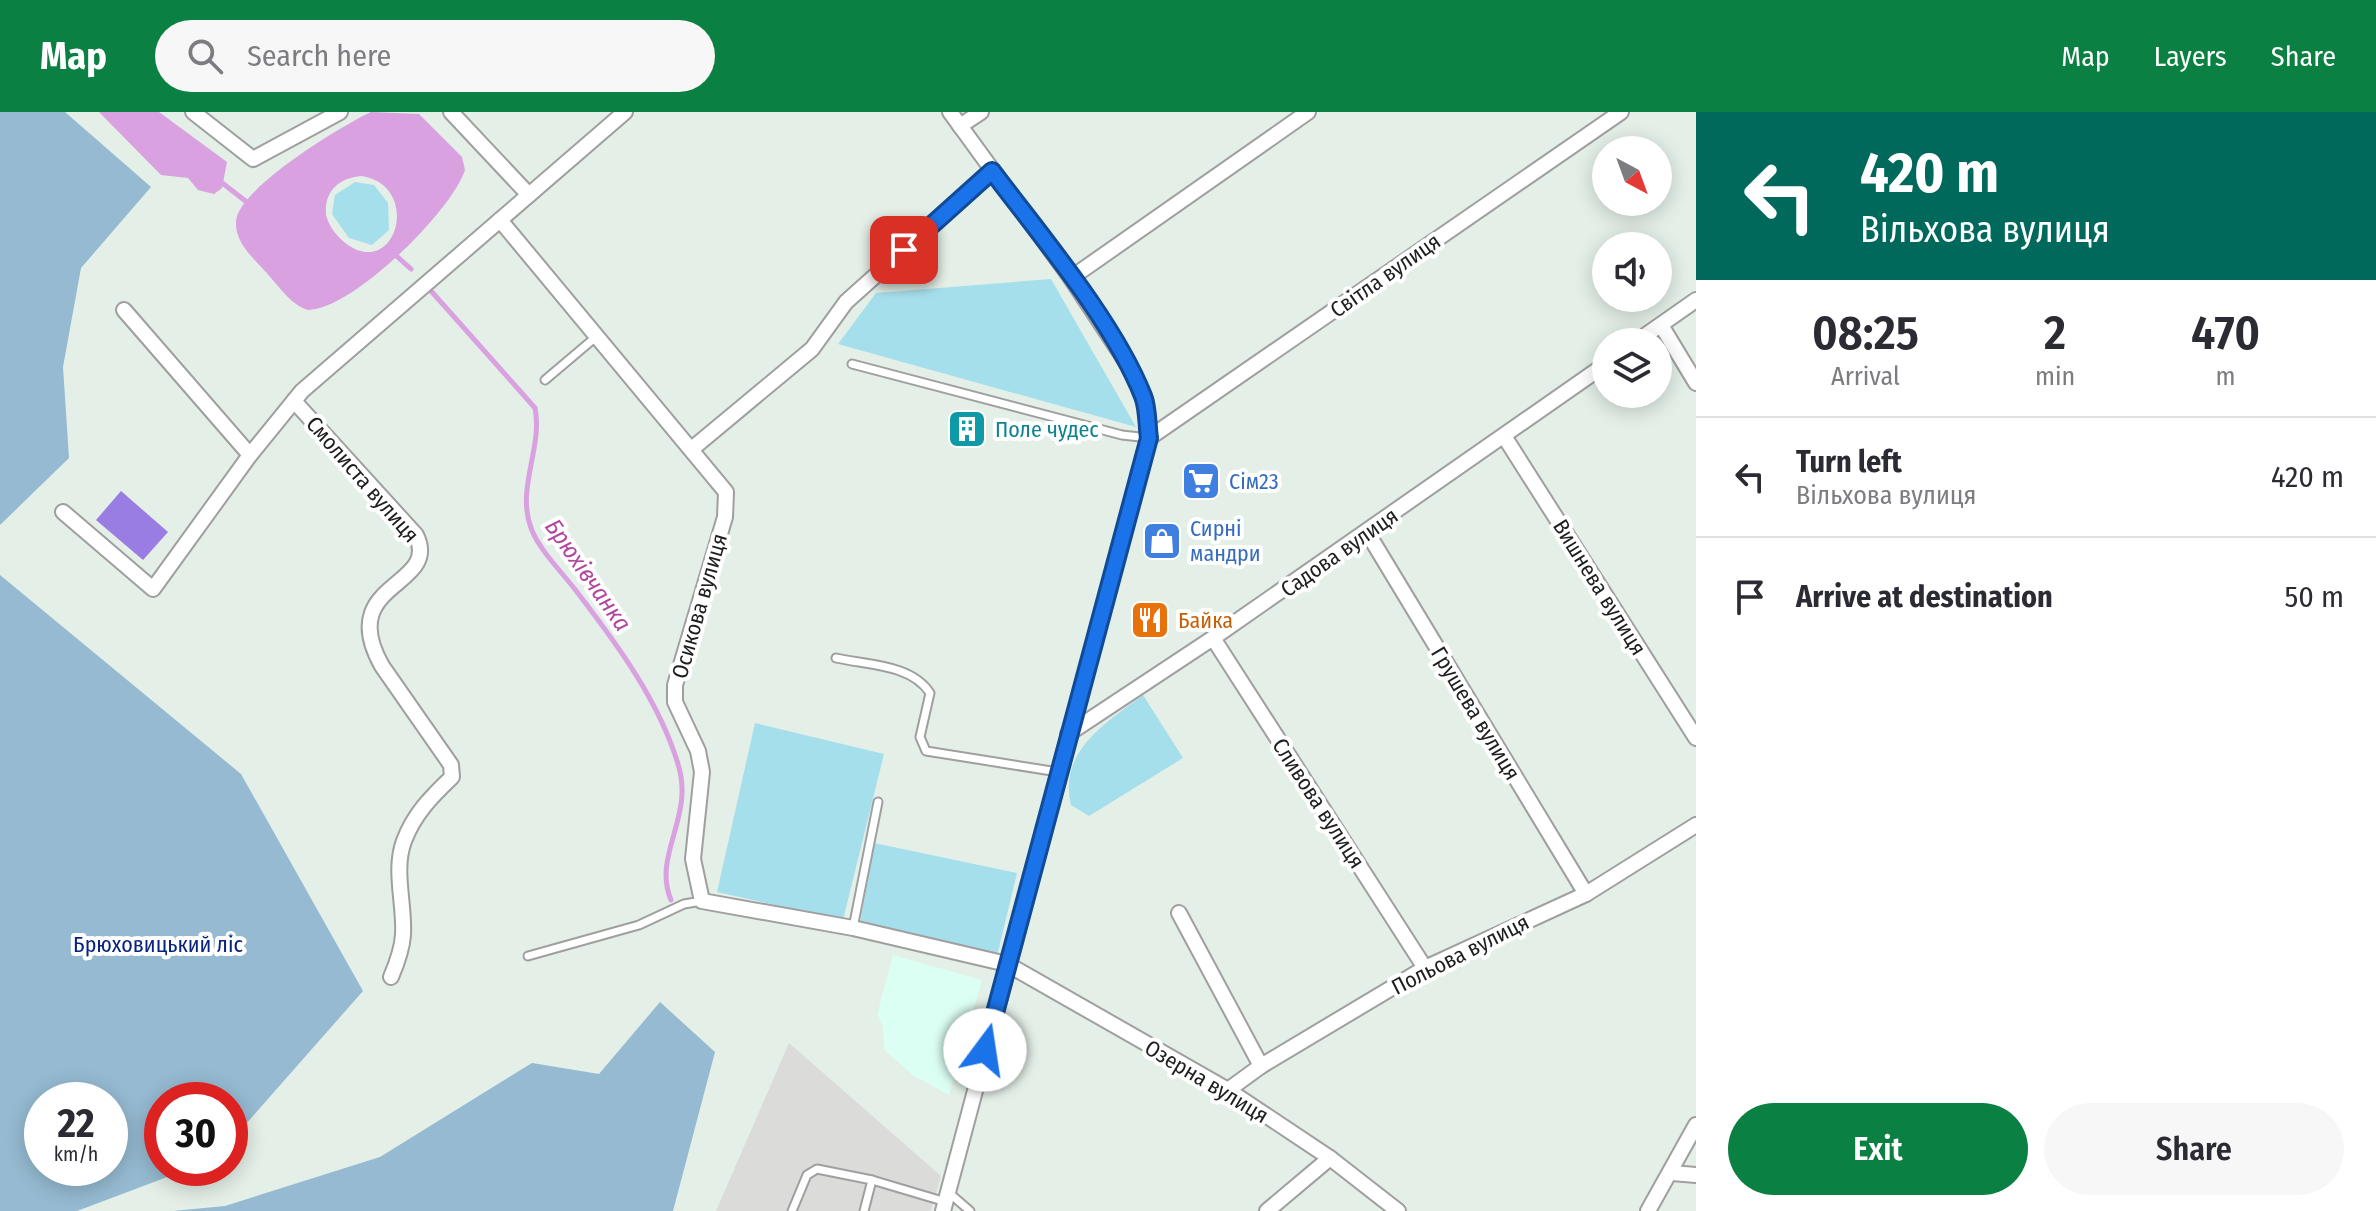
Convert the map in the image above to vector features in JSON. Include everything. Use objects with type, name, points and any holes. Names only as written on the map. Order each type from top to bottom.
[{"type":"street","points":[[193,112],[253,159],[340,112]]},
{"type":"street","points":[[451,112],[529,195]]},
{"type":"street","name":"Смолиста вулиця","points":[[63,512],[153,589],[250,455],[294,401],[625,112]]},
{"type":"street","points":[[946,1202],[1149,438],[1145,399],[1127,363],[1071,278],[950,112]]},
{"type":"street","points":[[960,126],[981,112]]},
{"type":"street","points":[[1071,278],[1308,112]]},
{"type":"street","name":"Світла вулиця","points":[[1149,438],[1621,112]]},
{"type":"street","points":[[693,448],[812,349],[846,302],[992,171]]},
{"type":"street","name":"Осикова вулиця","points":[[500,220],[693,448],[726,492],[727,504],[675,685],[675,702],[698,751],[702,772],[703,792],[693,859],[702,901]]},
{"type":"street","points":[[1657,328],[1696,300]]},
{"type":"street","points":[[124,310],[250,455]]},
{"type":"street","points":[[1661,325],[1696,383]]},
{"type":"street","name":"Садова вулиця","points":[[1068,734],[1213,638],[1592,374]]},
{"type":"street","name":"Смолиста вулиця","points":[[294,401],[416,535],[422,548],[420,559],[373,608],[368,619],[374,651],[451,765],[452,777],[423,804],[402,843],[403,932],[400,954],[391,977]]},
{"type":"street","name":"Вишнева вулиця","points":[[1504,436],[1696,738]]},
{"type":"street","name":"Грушева вулиця","points":[[1367,532],[1586,894]]},
{"type":"street","name":"Сливова вулиця","points":[[1213,638],[1425,968]]},
{"type":"street","name":"Польова вулиця","points":[[1228,1090],[1261,1066],[1425,968],[1586,894],[1696,825]]},
{"type":"street","points":[[702,901],[853,928],[1007,964]]},
{"type":"street","points":[[1179,913],[1261,1066]]},
{"type":"street","name":"Озерна вулиця","points":[[1007,964],[1228,1090],[1330,1158],[1398,1211]]},
{"type":"street","points":[[1648,1211],[1672,1173],[1696,1125]]},
{"type":"street","points":[[1267,1211],[1330,1158]]},
{"type":"street","points":[[1672,1173],[1696,1175]]},
{"type":"lane","points":[[545,380],[599,335]]},
{"type":"lane","points":[[852,364],[1122,435],[1149,438]]},
{"type":"lane","points":[[836,658],[909,673],[922,681],[930,693],[920,737],[926,751],[1058,772]]},
{"type":"lane","points":[[853,928],[878,802]]},
{"type":"lane","points":[[528,956],[639,925],[684,904],[702,901]]},
{"type":"lane","points":[[792,1211],[807,1175],[817,1169],[872,1180],[970,1211]]},
{"type":"lane","points":[[864,1211],[872,1180]]},
{"type":"shaded area","points":[[99,112],[159,112],[227,162],[222,188],[214,194],[198,190],[188,178],[161,175]]},
{"type":"shaded area","points":[[371,112],[419,114],[462,157],[465,170],[441,209],[398,255],[350,294],[308,310],[289,298],[249,253],[238,236],[236,222],[241,208],[271,176]],"holes":[[[361,176],[380,183],[392,195],[397,210],[396,226],[390,240],[379,249],[365,252],[348,245],[334,232],[326,215],[327,199],[339,183],[353,177]]]},
{"type":"shaded area","points":[[355,182],[374,185],[388,203],[389,230],[372,245],[349,238],[332,214],[335,195]]},
{"type":"shaded area","points":[[1051,279],[1136,427],[838,344],[876,293]]},
{"type":"shaded area","points":[[121,491],[168,532],[143,560],[96,520]]},
{"type":"shaded area","points":[[1143,695],[1183,758],[1089,816],[1071,805],[1069,786],[1078,754],[1114,716]]},
{"type":"shaded area","points":[[755,723],[884,754],[843,920],[717,892]]},
{"type":"shaded area","points":[[874,843],[1017,873],[997,956],[859,930]]},
{"type":"shaded area","points":[[893,955],[982,980],[949,1095],[914,1076],[884,1050],[883,1026],[877,1015]]},
{"type":"shaded area","points":[[789,1043],[941,1176],[931,1211],[716,1211]]},
{"type":"green space","points":[[0,112],[65,112],[151,187],[81,268],[63,367],[69,458],[0,525]]},
{"type":"green space","name":"Брюховицький ліс","points":[[0,575],[241,774],[363,991],[248,1122],[248,1082],[144,1082],[144,1186],[77,1211],[0,1211]]},
{"type":"green space","points":[[660,1002],[715,1052],[673,1211],[173,1211],[225,1206],[380,1157],[532,1063],[599,1074]]},
{"type":"waterway","name":"Брюхівчанка","points":[[221,182],[248,203]]},
{"type":"waterway","name":"Брюхівчанка","points":[[393,253],[411,269]]},
{"type":"waterway","name":"Брюхівчанка","points":[[432,292],[535,408],[536,438],[526,498],[531,528],[545,553],[622,653],[670,741],[682,783],[678,818],[666,867],[671,900]]},
{"type":"place","name":"Поле чудес","points":[[967,429]]},
{"type":"place","name":"Сім23","points":[[1201,481]]},
{"type":"place","name":"Сирні мандри","points":[[1162,541]]},
{"type":"place","name":"Байка","points":[[1150,620]]},
{"type":"route","points":[[904,250],[992,171],[1071,278],[1127,363],[1145,399],[1149,438],[985,1050]]}]
